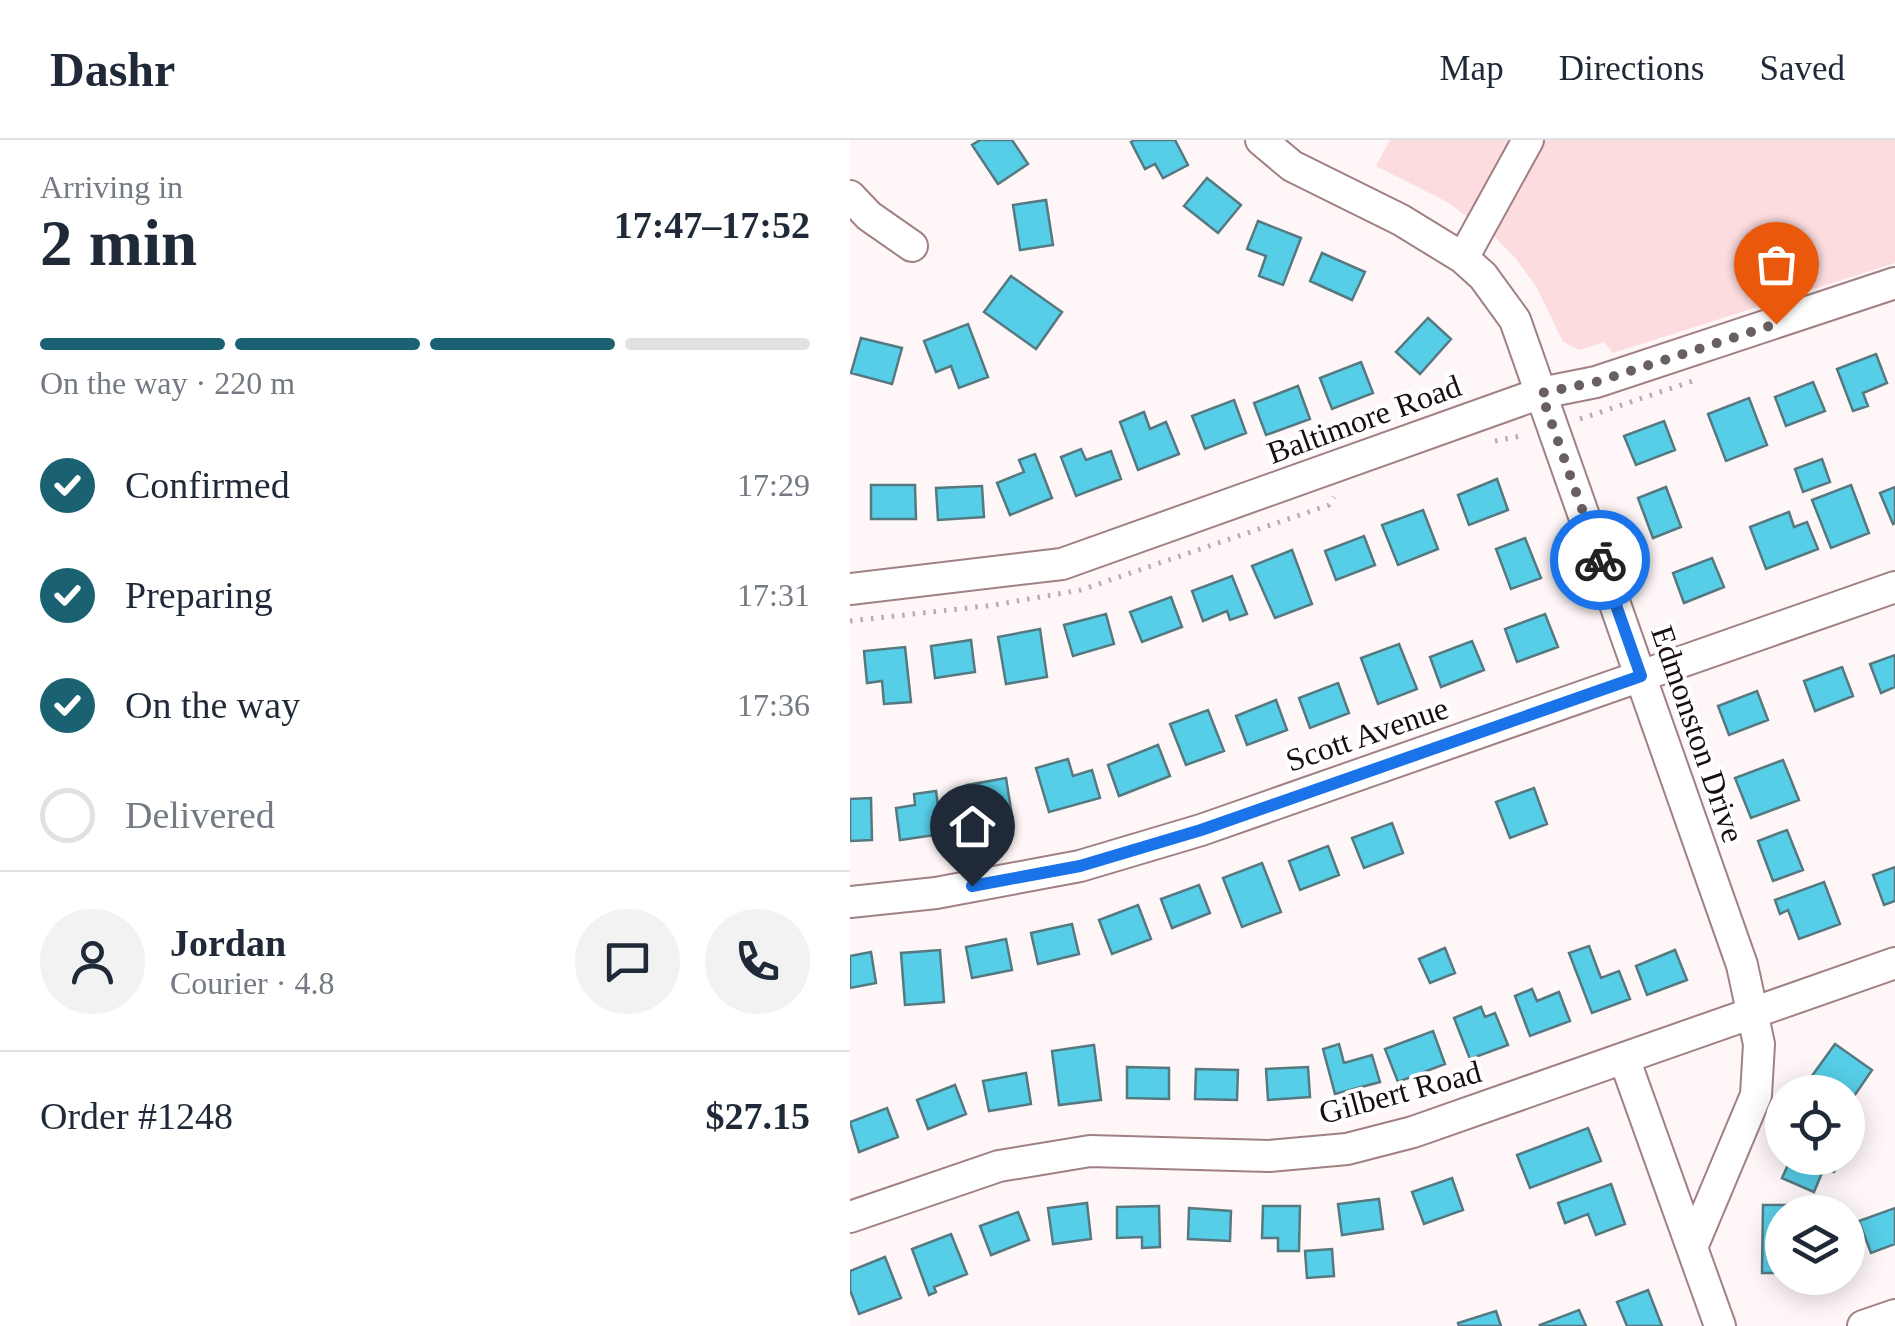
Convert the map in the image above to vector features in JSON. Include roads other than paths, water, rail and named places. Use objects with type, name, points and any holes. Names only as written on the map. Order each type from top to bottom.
[{"type":"street","name":"Edmonston Drive","points":[[1261,140],[1292,166],[1401,220],[1463,258],[1515,320],[1742,965],[1759,1044],[1756,1096],[1693,1244]]},
{"type":"street","points":[[1463,258],[1528,140]]},
{"type":"street","points":[[850,196],[869,216],[912,246]]},
{"type":"street","name":"Baltimore Road","points":[[850,589],[1062,564],[1541,393],[1596,382],[1895,283]]},
{"type":"street","name":"Scott Avenue","points":[[850,902],[936,893],[1080,866],[1201,830],[1895,587]]},
{"type":"street","name":"Gilbert Road","points":[[850,1218],[999,1166],[1090,1151],[1268,1156],[1347,1149],[1413,1132],[1895,963]]},
{"type":"street","points":[[1624,1058],[1720,1326]]},
{"type":"street","points":[[1863,1326],[1895,1315]]}]
